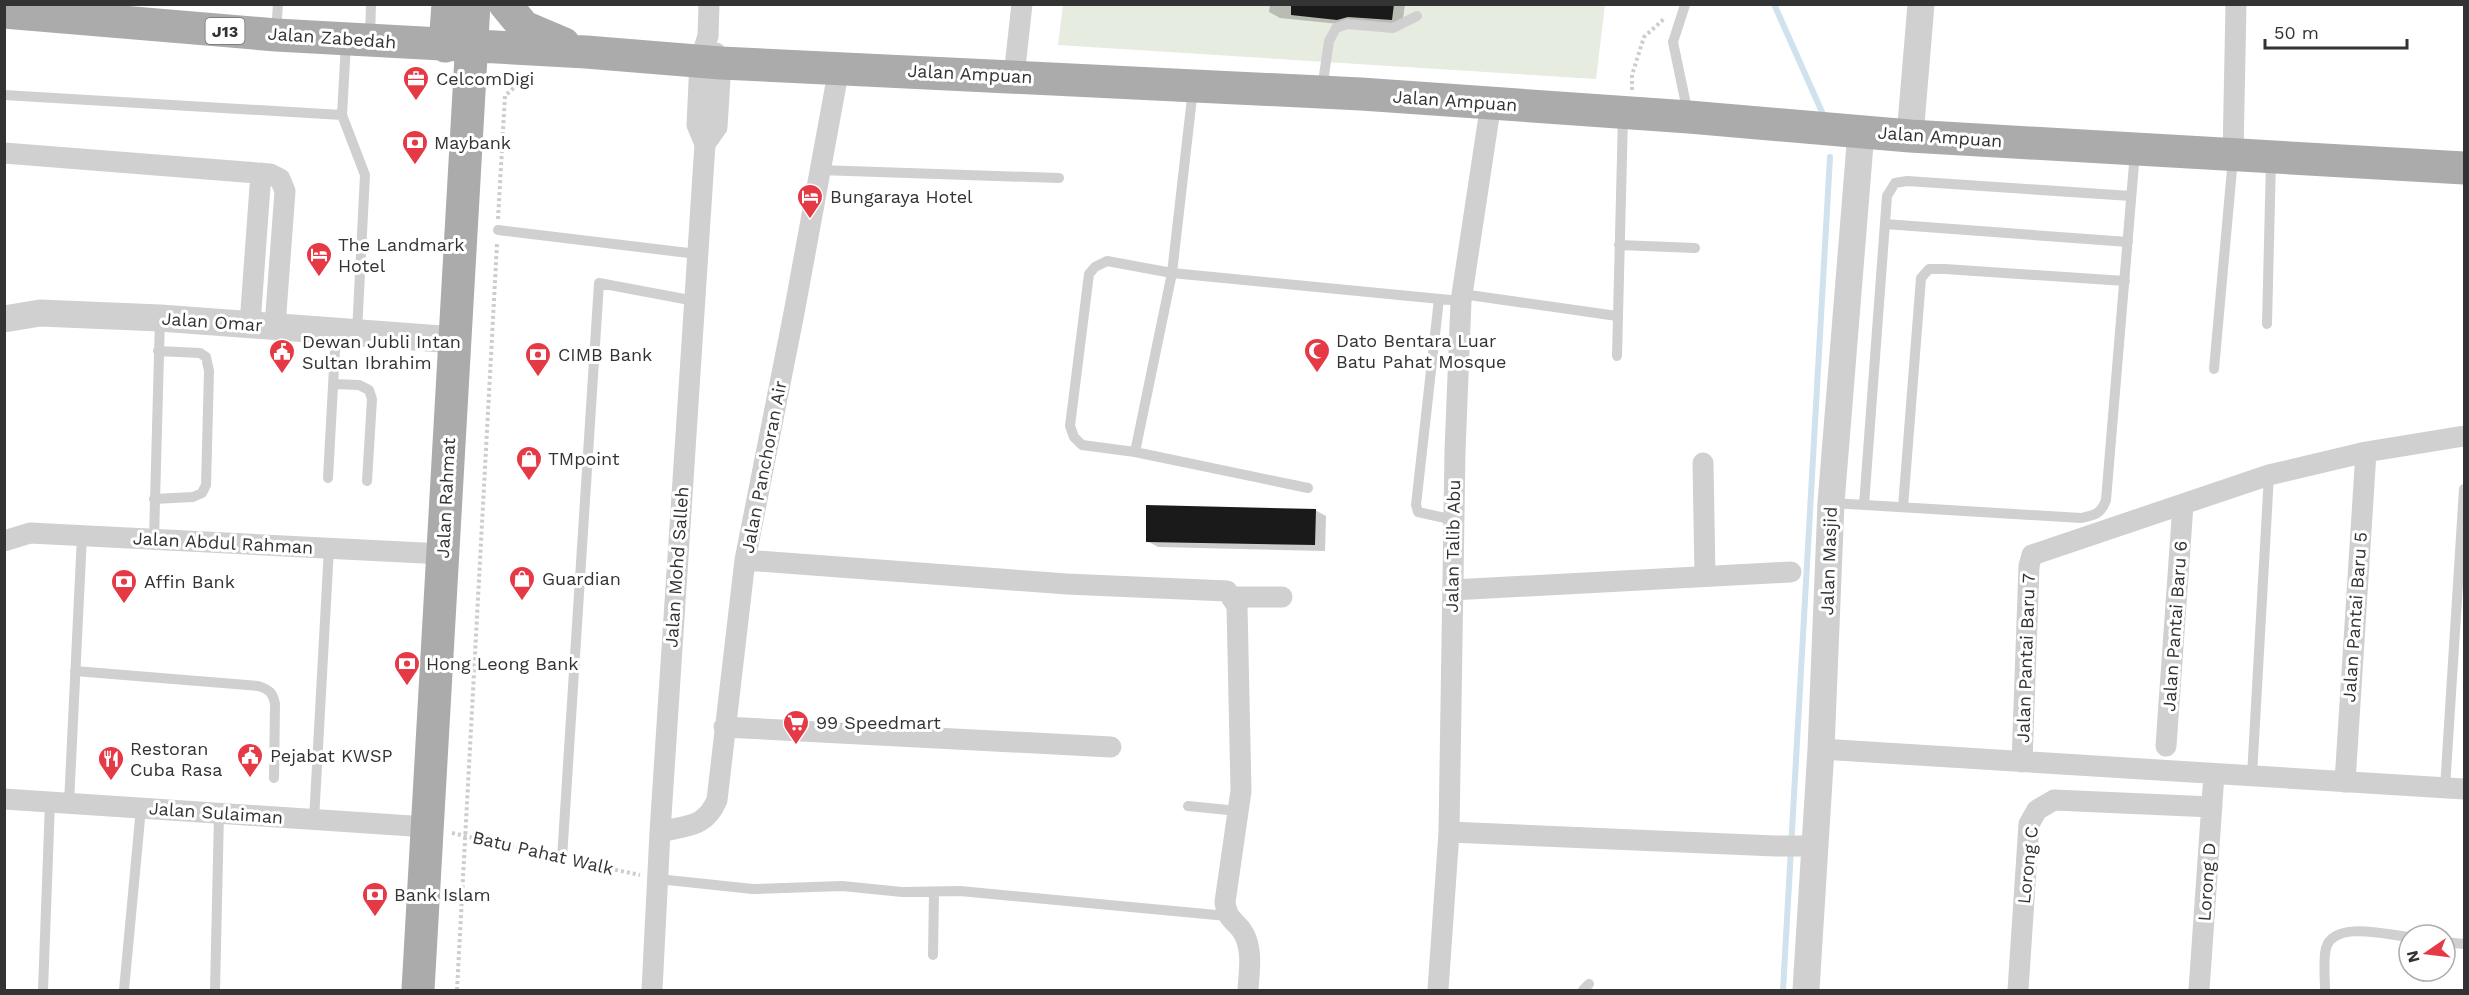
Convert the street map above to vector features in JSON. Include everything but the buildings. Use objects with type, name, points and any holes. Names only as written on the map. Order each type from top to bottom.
[{"type":"main road","name":"Jalan Rahmat","points":[[418,990],[455,340],[459,46],[448,4]]},
{"type":"main road","name":"Jalan Rahmat","points":[[459,46],[474,4]]},
{"type":"main road","points":[[505,4],[524,27],[586,52]]},
{"type":"main road","name":"Jalan Zabedah","points":[[4,12],[277,20],[358,40],[459,46]]},
{"type":"main road","name":"Jalan Ampuan","points":[[459,46],[586,52],[710,53],[839,68],[1322,92],[1689,117],[1910,136],[2464,168]]},
{"type":"street","points":[[709,4],[710,53]]},
{"type":"street","points":[[1014,76],[1022,4]]},
{"type":"street","points":[[1910,136],[1920,4]]},
{"type":"street","points":[[2233,154],[2236,4]]},
{"type":"street","name":"Jalan Mohd Salleh","points":[[652,990],[660,832],[705,144],[717,127],[710,53]]},
{"type":"street","name":"Jalan Panchoran Air","points":[[660,832],[703,821],[711,813],[717,800],[724,727],[746,560],[839,68]]},
{"type":"street","name":"Jalan Talib Abu","points":[[1438,990],[1449,832],[1452,590],[1462,298],[1491,103]]},
{"type":"street","name":"Jalan Masjid","points":[[1806,990],[1806,845],[1821,748],[1831,502],[1861,132]]},
{"type":"street","points":[[4,153],[261,173],[280,178],[285,191],[263,325]]},
{"type":"street","points":[[4,297],[40,313]]},
{"type":"street","points":[[4,318],[40,313]]},
{"type":"street","name":"Jalan Omar","points":[[40,313],[160,318],[455,340]]},
{"type":"street","points":[[2183,505],[2269,475],[2366,452],[2464,436]]},
{"type":"street","name":"Jalan Pantai Baru 5","points":[[2344,782],[2366,452]]},
{"type":"street","points":[[1703,463],[1704,576]]},
{"type":"street","name":"Jalan Pantai Baru 7","points":[[2022,762],[2031,555],[2183,505]]},
{"type":"street","name":"Jalan Pantai Baru 6","points":[[2166,746],[2183,505]]},
{"type":"street","name":"Jalan Abdul Rahman","points":[[4,541],[30,533],[443,554]]},
{"type":"street","points":[[746,560],[1067,584],[1227,591],[1237,606],[1241,792],[1225,902],[1227,916],[1243,932],[1247,943],[1250,960],[1248,990]]},
{"type":"street","points":[[1452,590],[1791,572]]},
{"type":"street","points":[[1233,597],[1281,597]]},
{"type":"street","points":[[724,727],[1111,747]]},
{"type":"street","points":[[1821,748],[2455,789]]},
{"type":"street","name":"Lorong D","points":[[2199,990],[2214,774]]},
{"type":"street","name":"Jalan Sulaiman","points":[[4,800],[428,827]]},
{"type":"street","name":"Lorong C","points":[[2018,990],[2029,824],[2037,810],[2054,800],[2212,807]]},
{"type":"street","points":[[1449,832],[1775,846],[1806,845]]},
{"type":"lane","points":[[328,478],[333,384],[347,331],[365,175],[342,115],[358,40],[371,4]]},
{"type":"lane","points":[[1685,5],[1673,42],[1689,117]]},
{"type":"lane","points":[[1322,92],[1329,41],[1336,28],[1347,24],[1392,28],[1417,16]]},
{"type":"lane","points":[[1135,452],[1172,273],[1193,85]]},
{"type":"lane","points":[[4,95],[342,115]]},
{"type":"lane","points":[[1617,356],[1619,245],[1627,114]]},
{"type":"lane","points":[[1831,502],[2081,518],[2096,515],[2103,510],[2106,500],[2135,149]]},
{"type":"lane","points":[[2214,369],[2233,154]]},
{"type":"lane","points":[[2267,324],[2271,157]]},
{"type":"lane","points":[[819,170],[1059,178]]},
{"type":"lane","points":[[1864,505],[1887,196],[1895,183],[1907,181],[2131,196]]},
{"type":"lane","points":[[1885,224],[2128,242]]},
{"type":"lane","points":[[498,231],[697,254]]},
{"type":"lane","points":[[1619,245],[1695,248]]},
{"type":"lane","points":[[1308,488],[1135,452],[1082,445],[1074,437],[1070,426],[1089,274],[1095,267],[1107,261],[1172,273],[1439,299],[1462,298],[1617,316]]},
{"type":"lane","points":[[1903,507],[1921,278],[1929,269],[2125,281]]},
{"type":"lane","points":[[562,858],[599,283],[694,302]]},
{"type":"lane","points":[[1439,299],[1416,505],[1418,512],[1454,520]]},
{"type":"lane","points":[[154,539],[160,318]]},
{"type":"lane","points":[[154,499],[193,497],[202,493],[206,485],[207,357],[200,352],[158,351]]},
{"type":"lane","points":[[333,384],[358,385],[369,390],[372,399],[367,481]]},
{"type":"lane","points":[[2252,776],[2269,475]]},
{"type":"lane","points":[[2455,789],[2464,489]]},
{"type":"lane","points":[[43,990],[59,803],[75,671],[82,536]]},
{"type":"lane","points":[[314,820],[329,548]]},
{"type":"lane","points":[[75,671],[267,688],[275,704],[274,778]]},
{"type":"lane","points":[[1188,806],[1238,811]]},
{"type":"lane","points":[[124,990],[141,808]]},
{"type":"lane","points":[[215,990],[219,813]]},
{"type":"lane","points":[[658,879],[753,889],[842,886],[934,893],[960,891],[1227,916]]},
{"type":"lane","points":[[933,955],[934,893]]},
{"type":"lane","points":[[2325,990],[2326,947],[2335,936],[2349,930],[2397,936]]},
{"type":"path","points":[[1627,114],[1632,75],[1644,38],[1666,17],[1685,5]]},
{"type":"path","points":[[457,990],[505,96],[522,80]]},
{"type":"path","name":"Batu Pahat Walk","points":[[428,827],[658,879]]},
{"type":"shaded area","points":[[1063,5],[1605,5],[1596,79],[1058,45]]},
{"type":"waterway","points":[[1774,4],[1822,112]]},
{"type":"waterway","points":[[1783,990],[1830,157]]},
{"type":"place","name":"CelcomDigi","points":[[416,102]]},
{"type":"place","name":"Maybank","points":[[415,166]]},
{"type":"place","name":"Bungaraya Hotel","points":[[810,220]]},
{"type":"place","name":"The Landmark Hotel","points":[[319,278]]},
{"type":"place","name":"Dato Bentara Luar Batu Pahat Mosque","points":[[1317,374]]},
{"type":"place","name":"Dewan Jubli Intan Sultan Ibrahim","points":[[282,375]]},
{"type":"place","name":"CIMB Bank","points":[[538,378]]},
{"type":"place","name":"TMpoint","points":[[529,482]]},
{"type":"place","name":"Guardian","points":[[522,602]]},
{"type":"place","name":"Affin Bank","points":[[124,605]]},
{"type":"place","name":"Hong Leong Bank","points":[[407,687]]},
{"type":"place","name":"99 Speedmart","points":[[796,746]]},
{"type":"place","name":"Pejabat KWSP","points":[[250,779]]},
{"type":"place","name":"Restoran Cuba Rasa","points":[[111,782]]},
{"type":"place","name":"Bank Islam","points":[[375,918]]}]
